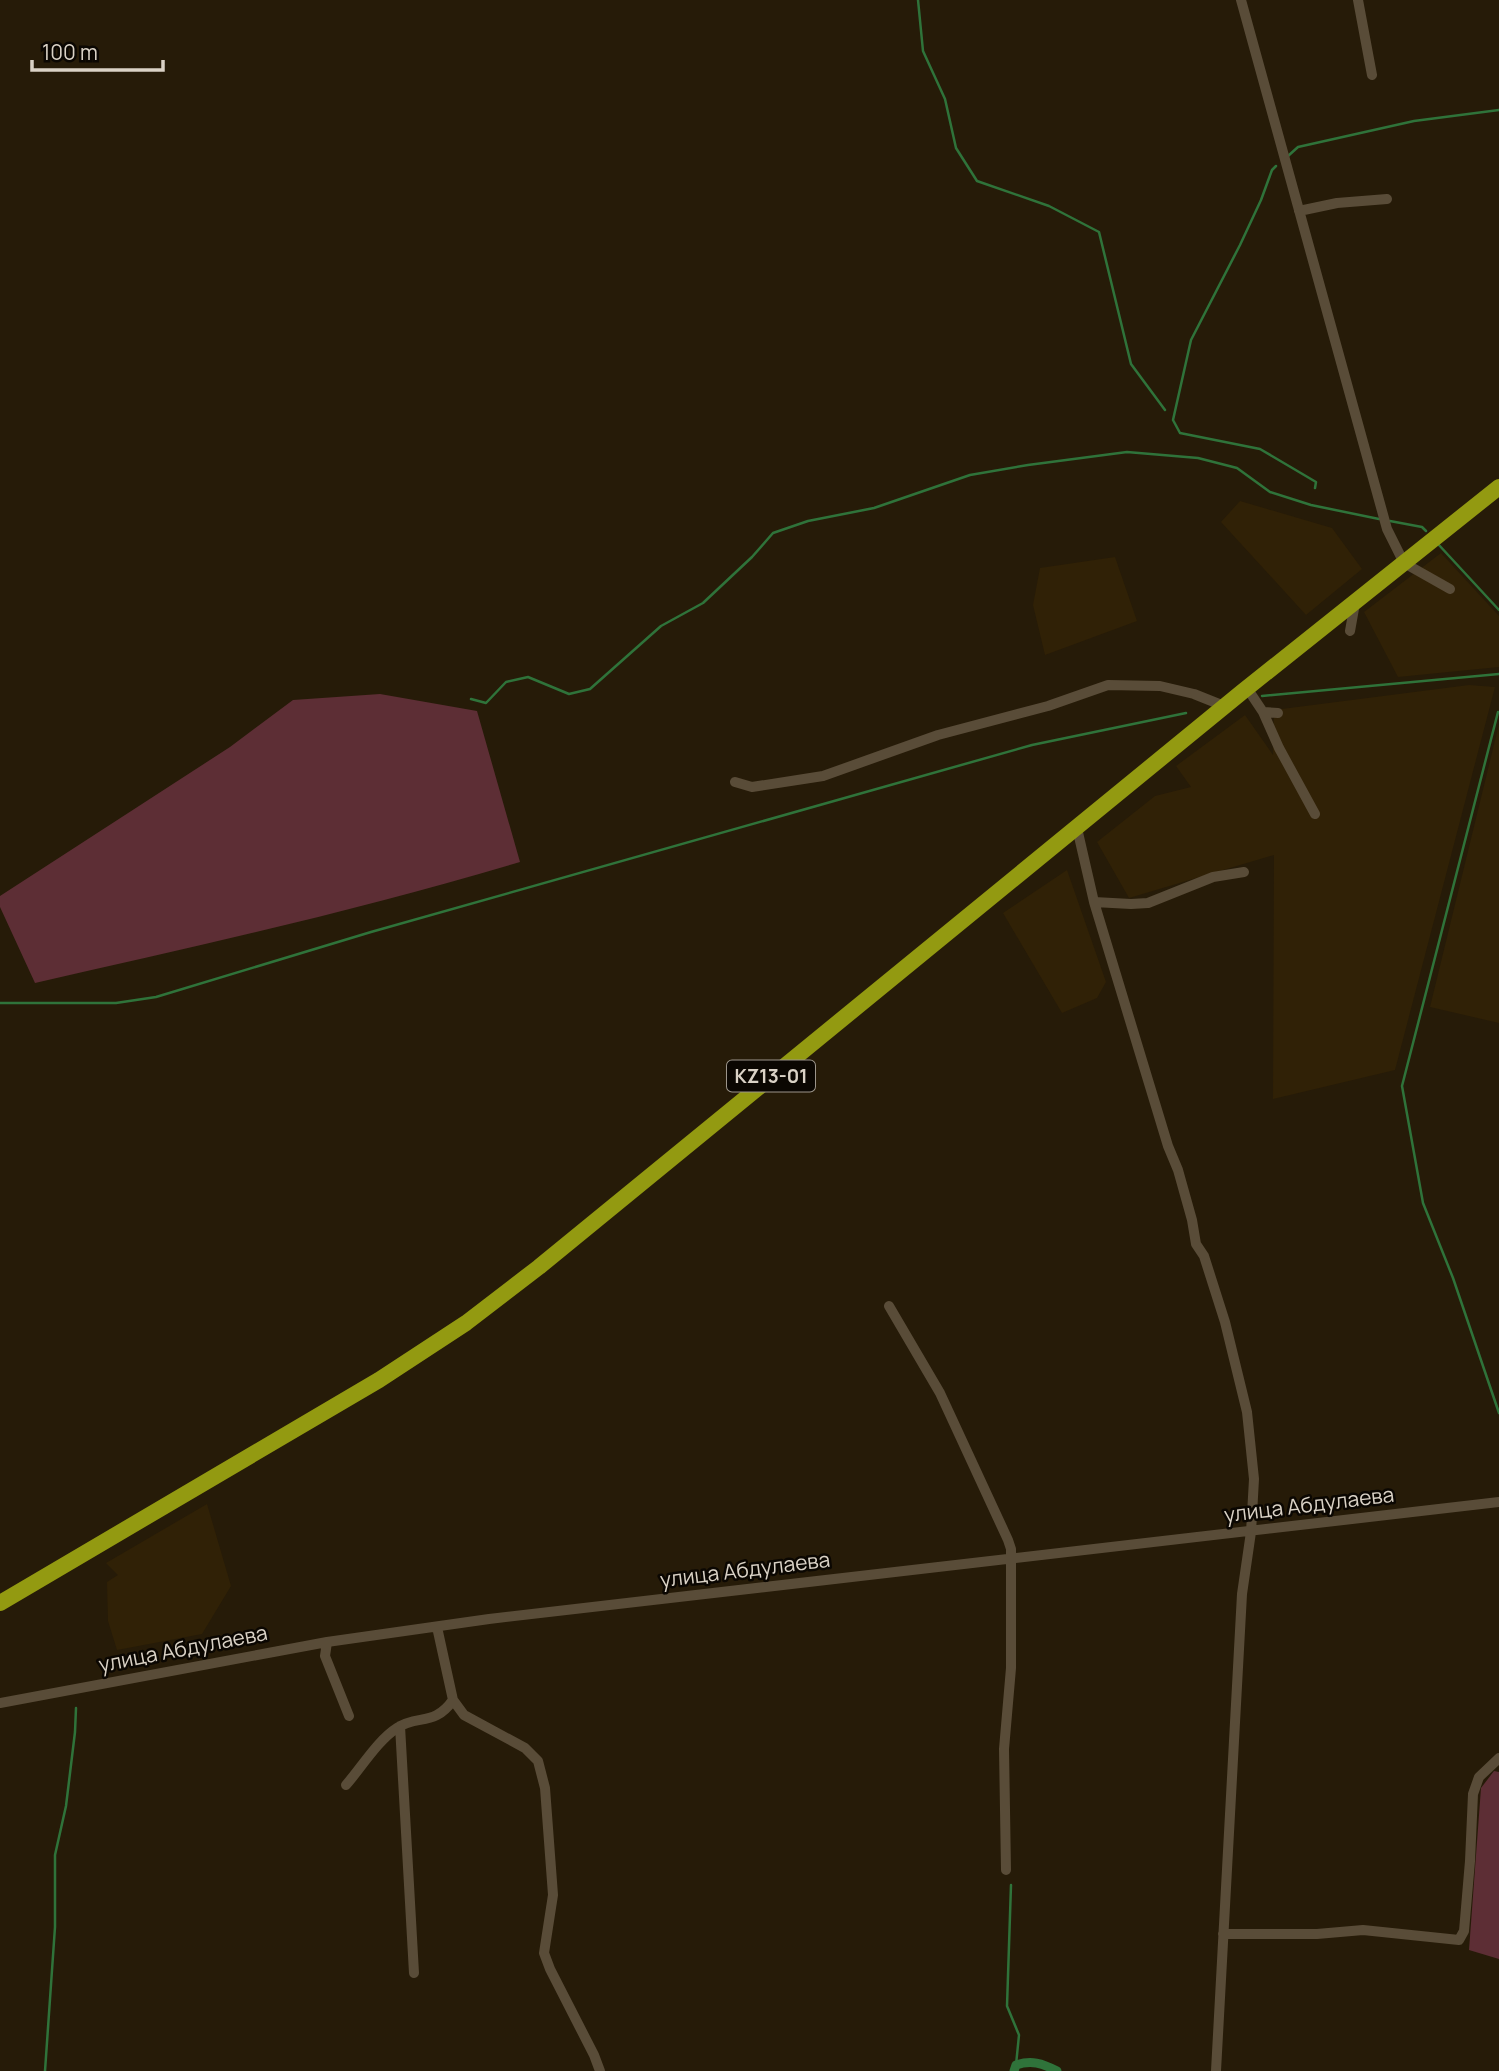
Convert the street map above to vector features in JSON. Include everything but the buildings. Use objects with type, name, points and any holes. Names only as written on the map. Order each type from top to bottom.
[{"type":"highway","name":"KZ13-01","points":[[0,1603],[346,1400],[466,1323],[539,1267],[1224,706],[1499,487]]},
{"type":"street","points":[[1241,0],[1387,530],[1404,563],[1450,589]]},
{"type":"street","points":[[1358,0],[1372,75]]},
{"type":"street","points":[[1299,211],[1337,203],[1387,199]]},
{"type":"street","points":[[1350,631],[1355,603]]},
{"type":"street","points":[[735,782],[752,787],[823,776],[938,735],[1048,706],[1108,685],[1160,686],[1194,694],[1224,706]]},
{"type":"street","points":[[1247,688],[1263,712],[1315,814]]},
{"type":"street","points":[[1263,712],[1278,713]]},
{"type":"street","points":[[1077,828],[1094,902],[1168,1146],[1178,1170],[1196,1244],[1204,1255],[1225,1322],[1247,1412],[1251,1441],[1254,1479],[1251,1532],[1242,1594],[1229,1744],[1216,2071]]},
{"type":"street","points":[[1094,902],[1148,903],[1213,877],[1244,872]]},
{"type":"street","points":[[889,1306],[940,1393],[1008,1540],[1011,1558],[1011,1668],[1004,1749],[1006,1870]]},
{"type":"street","name":"улица Абдулаева","points":[[0,1703],[327,1642],[489,1619],[1499,1502]]},
{"type":"street","points":[[438,1627],[453,1700],[457,1707],[464,1715],[525,1748],[538,1761],[545,1788],[553,1895],[544,1953],[600,2071]]},
{"type":"street","points":[[327,1642],[325,1656],[349,1716]]},
{"type":"street","points":[[346,1785],[384,1740],[400,1726],[433,1718],[447,1709],[453,1700]]},
{"type":"street","points":[[400,1726],[414,1973]]},
{"type":"street","points":[[1223,1934],[1317,1934],[1363,1930],[1459,1940],[1464,1930],[1473,1794],[1479,1777],[1499,1758]]},
{"type":"shaded area","points":[[1240,501],[1332,528],[1362,569],[1306,615],[1221,522]]},
{"type":"shaded area","points":[[1441,553],[1499,616],[1499,667],[1398,677],[1364,612]]},
{"type":"shaded area","points":[[1115,557],[1137,621],[1045,655],[1033,605],[1040,568]]},
{"type":"shaded area","points":[[1469,685],[1495,687],[1395,1070],[1273,1099],[1274,855],[1129,898],[1097,842],[1155,796],[1191,787],[1176,766],[1245,715],[1273,755],[1274,710]]},
{"type":"shaded area","points":[[380,694],[477,711],[520,862],[339,912],[35,983],[0,907],[0,896],[230,747],[293,700]]},
{"type":"shaded area","points":[[1499,724],[1499,1023],[1430,1007]]},
{"type":"shaded area","points":[[1067,870],[1106,982],[1097,998],[1062,1013],[1003,913]]},
{"type":"shaded area","points":[[207,1504],[231,1586],[202,1634],[117,1650],[108,1621],[107,1582],[118,1575],[106,1563]]},
{"type":"shaded area","points":[[1494,1771],[1499,1772],[1499,1959],[1469,1950],[1481,1788]]},
{"type":"waterway","points":[[918,0],[923,51],[945,99],[956,148],[977,181],[1049,206],[1099,232],[1131,364],[1165,410]]},
{"type":"waterway","points":[[1288,156],[1298,147],[1414,121],[1499,110]]},
{"type":"waterway","points":[[1276,166],[1240,245],[1191,340],[1173,420],[1180,433],[1260,449],[1316,482],[1315,488]]},
{"type":"waterway","points":[[471,699],[486,703],[506,682],[528,677],[569,694],[590,689],[661,626],[703,603],[752,557],[773,533],[808,521],[874,508],[970,475],[1127,452],[1198,458],[1237,468],[1270,492],[1311,505],[1379,519]]},
{"type":"waterway","points":[[1390,521],[1422,527],[1426,531]]},
{"type":"waterway","points":[[1438,544],[1499,610]]},
{"type":"waterway","points":[[1262,696],[1499,674]]},
{"type":"waterway","points":[[1498,712],[1402,1086],[1423,1203],[1453,1278],[1499,1413]]},
{"type":"waterway","points":[[0,1003],[116,1003],[156,997],[371,932],[1032,745],[1186,713]]},
{"type":"waterway","points":[[45,2071],[55,1927],[55,1855],[66,1806],[76,1708]]},
{"type":"waterway","points":[[1011,1885],[1007,2006],[1019,2035],[1016,2065]]},
{"type":"waterway","points":[[1014,2071],[1016,2065],[1021,2063],[1041,2064],[1057,2071]]}]
